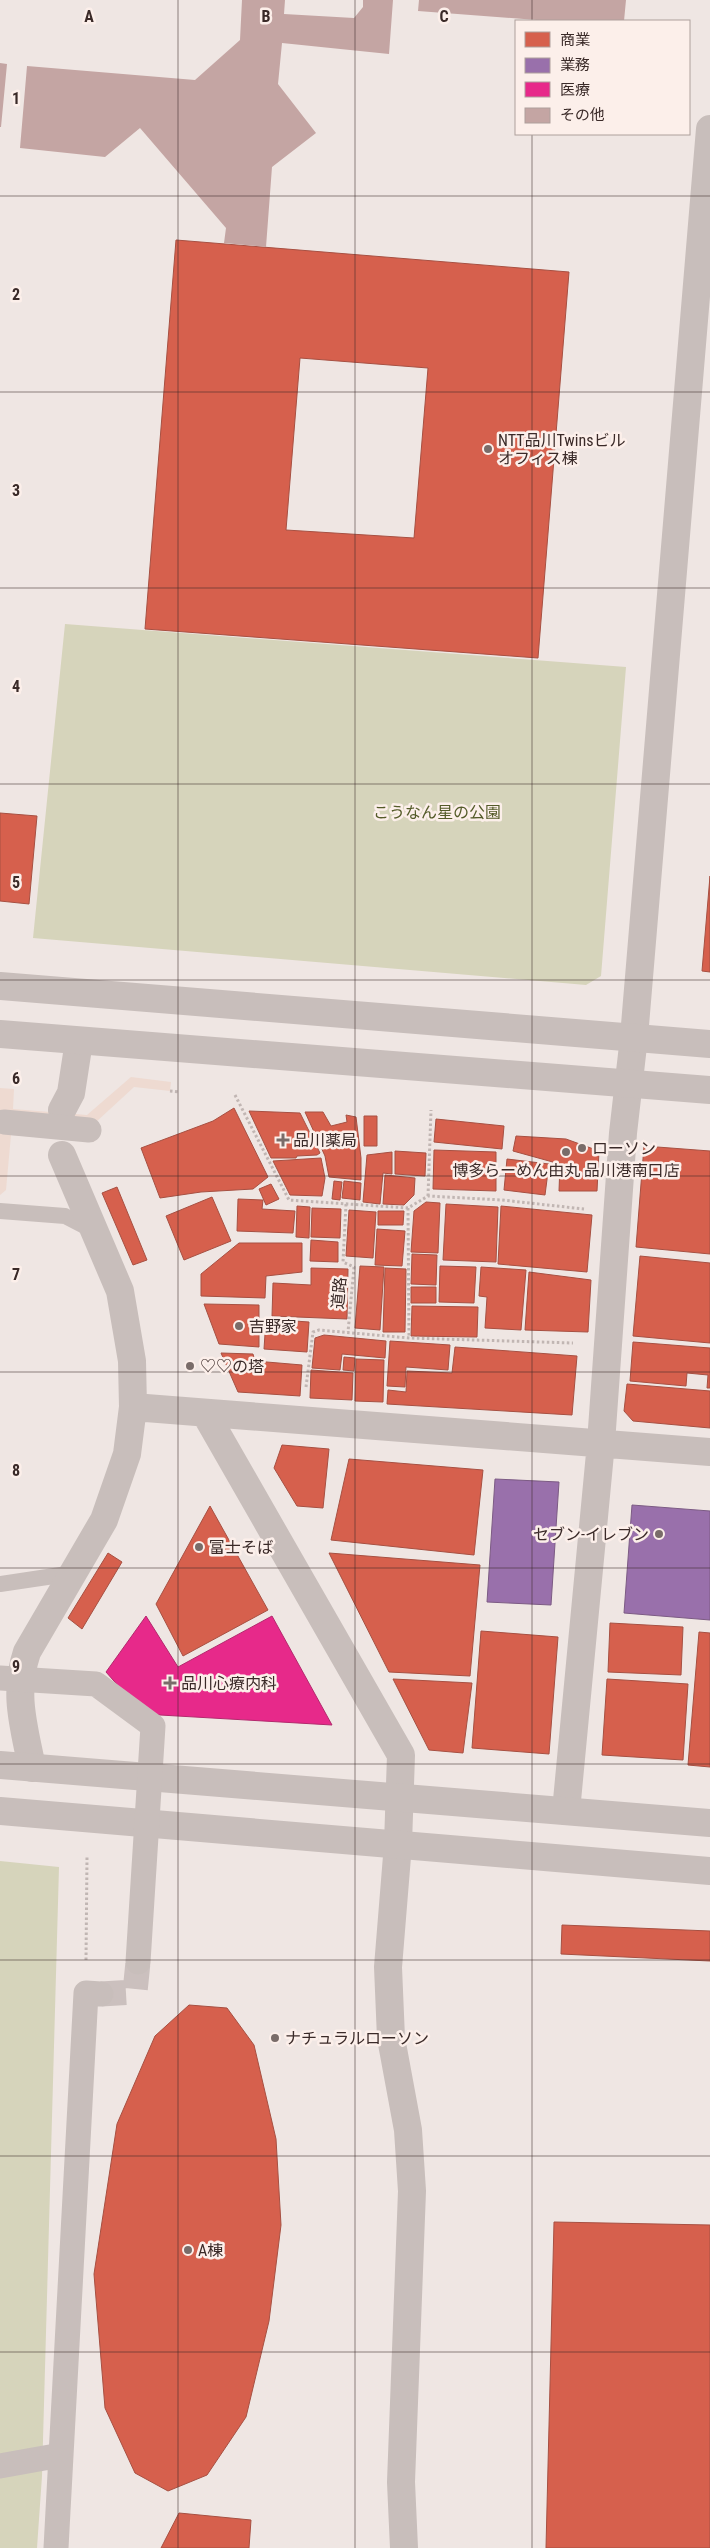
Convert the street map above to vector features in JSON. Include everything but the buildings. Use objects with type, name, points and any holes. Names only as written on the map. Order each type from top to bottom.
[{"type":"street","points":[[566,1812],[601,1443],[617,1212],[628,1082],[634,1038],[710,129]]},
{"type":"street","points":[[0,986],[710,1044]]},
{"type":"street","points":[[0,1034],[628,1082],[710,1090]]},
{"type":"street","points":[[62,1110],[71,1094],[79,1041]]},
{"type":"street","points":[[4,1122],[89,1130]]},
{"type":"street","points":[[32,1768],[19,1704],[20,1674],[27,1652],[107,1511],[127,1454],[134,1407],[132,1361],[120,1291],[62,1155]]},
{"type":"street","points":[[134,1407],[710,1452]]},
{"type":"street","points":[[206,1413],[400,1755],[398,1844],[388,1967],[391,2038],[408,2130],[412,2191],[401,2482],[404,2548]]},
{"type":"street","points":[[0,1678],[96,1684],[153,1726],[138,1962]]},
{"type":"street","points":[[0,1765],[710,1823]]},
{"type":"street","points":[[0,1811],[710,1871]]},
{"type":"street","points":[[56,2548],[94,1993]]},
{"type":"street","points":[[0,2466],[61,2455]]},
{"type":"lane","points":[[0,1211],[65,1216],[95,1232]]},
{"type":"lane","points":[[0,1584],[74,1572]]},
{"type":"path","points":[[170,1091],[179,1092]]},
{"type":"path","points":[[236,1095],[288,1200],[408,1208],[428,1196],[502,1200],[617,1212]]},
{"type":"path","points":[[428,1196],[430,1110]]},
{"type":"path","name":"道路","points":[[346,1204],[343,1262],[354,1267],[348,1332]]},
{"type":"path","points":[[408,1208],[409,1338]]},
{"type":"path","points":[[301,1420],[313,1332],[319,1330],[409,1338],[608,1345]]},
{"type":"path","points":[[87,1857],[94,1993]]},
{"type":"green space","name":"こうなん星の公園","points":[[65,624],[626,667],[601,976],[586,985],[33,938]]},
{"type":"green space","points":[[0,1861],[59,1867],[42,2476],[37,2548],[0,2548]]},
{"type":"shaded area","points":[[131,1077],[171,1082],[170,1091],[134,1087],[96,1122],[94,1142],[11,1135],[6,1190],[0,1195],[0,1088],[14,1089],[13,1109],[87,1115]]},
{"type":"tunnel","points":[[101,1994],[135,1992],[138,1962]]},
{"type":"place","name":"NTT品川Twinsビル オフィス棟","points":[[488,449]]},
{"type":"place","name":"品川薬局","points":[[283,1140]]},
{"type":"place","name":"ローソン","points":[[582,1148]]},
{"type":"place","name":"博多らーめん由丸 品川港南口店","points":[[566,1152]]},
{"type":"place","name":"吉野家","points":[[239,1326]]},
{"type":"place","name":"♡♡の塔","points":[[190,1366]]},
{"type":"place","name":"セブン-イレブン","points":[[659,1534]]},
{"type":"place","name":"富士そば","points":[[199,1547]]},
{"type":"place","name":"品川心療内科","points":[[170,1683]]},
{"type":"place","name":"ナチュラルローソン","points":[[275,2038]]},
{"type":"place","name":"A棟","points":[[188,2250]]}]
